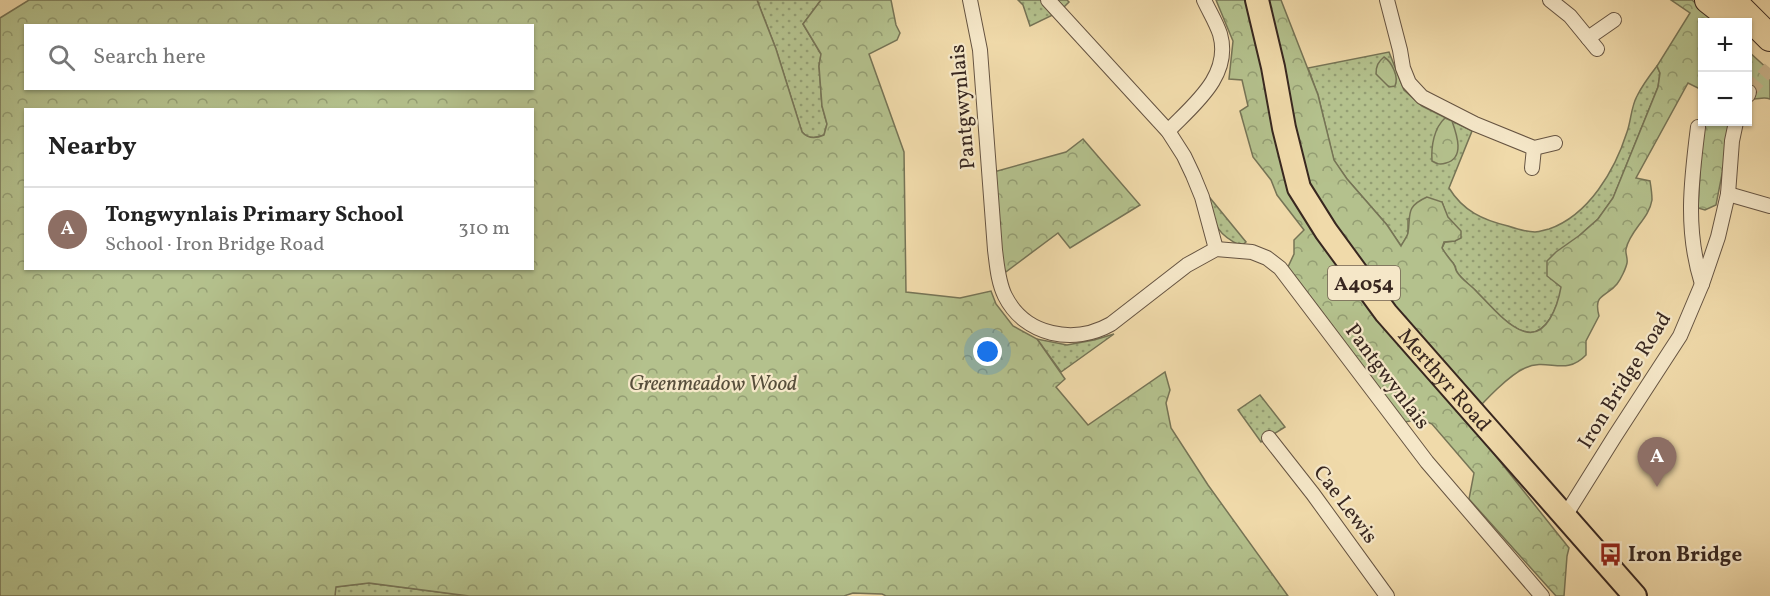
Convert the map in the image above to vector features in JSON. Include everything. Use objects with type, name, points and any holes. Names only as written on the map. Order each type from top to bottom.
[{"type":"highway","points":[[1708,0],[1731,18]]},
{"type":"highway","points":[[1732,0],[1770,38]]},
{"type":"highway","points":[[1752,37],[1770,54]]},
{"type":"main road","name":"Merthyr Road","points":[[1257,0],[1274,67],[1284,128],[1299,188],[1326,231],[1386,313],[1635,596]]},
{"type":"street","name":"Pantgwynlais","points":[[970,0],[980,50],[999,277],[1003,293],[1019,316],[1042,330],[1065,335],[1097,332],[1111,324],[1187,265],[1216,249],[1252,252],[1267,258],[1280,268],[1427,462],[1542,596]]},
{"type":"street","points":[[1048,0],[1168,131],[1184,156],[1202,197],[1216,249]]},
{"type":"street","points":[[1168,131],[1211,86],[1219,71],[1222,50],[1220,34],[1204,0]]},
{"type":"street","points":[[1387,0],[1403,68],[1409,83],[1422,97],[1475,124],[1534,148],[1555,143]]},
{"type":"street","points":[[1550,0],[1570,16],[1593,43],[1614,20]]},
{"type":"street","name":"Iron Bridge Road","points":[[1565,516],[1680,336],[1702,284],[1718,237],[1728,194],[1735,126]]},
{"type":"street","points":[[1698,127],[1689,210],[1695,262],[1702,284]]},
{"type":"street","points":[[1532,168],[1534,148]]},
{"type":"street","points":[[1728,194],[1770,206]]},
{"type":"street","name":"Cae Lewis","points":[[1269,438],[1388,596]]},
{"type":"green space","name":"Greenmeadow Wood","points":[[29,0],[757,0],[776,49],[802,132],[815,138],[824,135],[827,124],[822,106],[819,66],[821,54],[803,24],[821,0],[891,0],[900,33],[897,40],[869,54],[904,152],[906,292],[960,298],[991,291],[996,304],[1013,326],[1037,339],[1065,379],[1056,387],[1088,425],[1165,372],[1170,390],[1166,403],[1171,428],[1208,485],[1288,596],[886,596],[853,593],[844,596],[469,596],[369,583],[336,587],[335,596],[0,596],[0,18]]},
{"type":"green space","points":[[757,0],[821,0],[803,24],[821,54],[819,66],[822,106],[827,124],[824,135],[812,138],[802,132],[776,49]]},
{"type":"green space","points":[[1018,0],[1067,0],[1069,2],[1059,12],[1030,26],[1023,5]]},
{"type":"green space","points":[[1216,0],[1281,0],[1318,95],[1334,160],[1347,179],[1387,225],[1401,246],[1407,235],[1410,212],[1415,204],[1427,197],[1442,202],[1448,217],[1461,231],[1461,238],[1444,242],[1442,248],[1461,278],[1505,320],[1523,331],[1531,332],[1545,326],[1550,319],[1561,287],[1547,276],[1547,261],[1598,219],[1613,198],[1658,87],[1660,73],[1657,66],[1690,13],[1671,0],[1692,0],[1712,18],[1698,18],[1698,88],[1688,83],[1636,178],[1650,181],[1652,200],[1647,213],[1628,242],[1627,263],[1620,279],[1599,299],[1599,316],[1586,341],[1586,355],[1571,365],[1541,364],[1525,368],[1502,384],[1467,420],[1569,548],[1564,596],[1556,596],[1469,499],[1474,473],[1432,424],[1421,419],[1405,422],[1288,267],[1294,254],[1294,240],[1304,230],[1277,195],[1271,180],[1253,157],[1240,111],[1248,106],[1242,80],[1229,79],[1233,41]]},
{"type":"green space","points":[[1389,52],[1404,90],[1422,106],[1472,131],[1449,188],[1455,196],[1467,209],[1482,217],[1499,224],[1532,232],[1549,229],[1563,222],[1576,213],[1598,190],[1608,176],[1622,147],[1637,96],[1657,66],[1660,73],[1658,87],[1613,198],[1598,219],[1580,235],[1556,283],[1562,287],[1558,302],[1550,319],[1539,330],[1523,331],[1511,324],[1459,275],[1442,248],[1445,242],[1455,241],[1442,202],[1408,219],[1408,235],[1401,246],[1387,225],[1334,161],[1318,95],[1308,68]]},
{"type":"green space","points":[[1752,55],[1770,71],[1770,99],[1752,99]]},
{"type":"green space","points":[[1384,57],[1394,70],[1395,86],[1389,87],[1376,74],[1378,64]]},
{"type":"green space","points":[[1445,118],[1452,121],[1458,151],[1452,160],[1439,164],[1432,161],[1433,143],[1438,127]]},
{"type":"green space","points":[[1703,126],[1729,126],[1716,205],[1705,210],[1698,208]]},
{"type":"green space","points":[[1083,139],[1140,205],[1070,248],[1058,233],[999,277],[990,173],[1066,152]]},
{"type":"green space","points":[[1206,193],[1246,242],[1241,246],[1225,236],[1216,225]]},
{"type":"green space","points":[[1114,334],[1061,372],[1037,339],[1067,345]]},
{"type":"green space","points":[[1260,395],[1285,427],[1261,442],[1238,410]]},
{"type":"green space","points":[[368,583],[469,596],[335,596],[335,587]]},
{"type":"tunnel","points":[[1752,89],[1770,68]]},
{"type":"place","name":"Tongwynlais Primary School","points":[[1657,487]]},
{"type":"place","name":"Iron Bridge","points":[[1610,554]]}]
